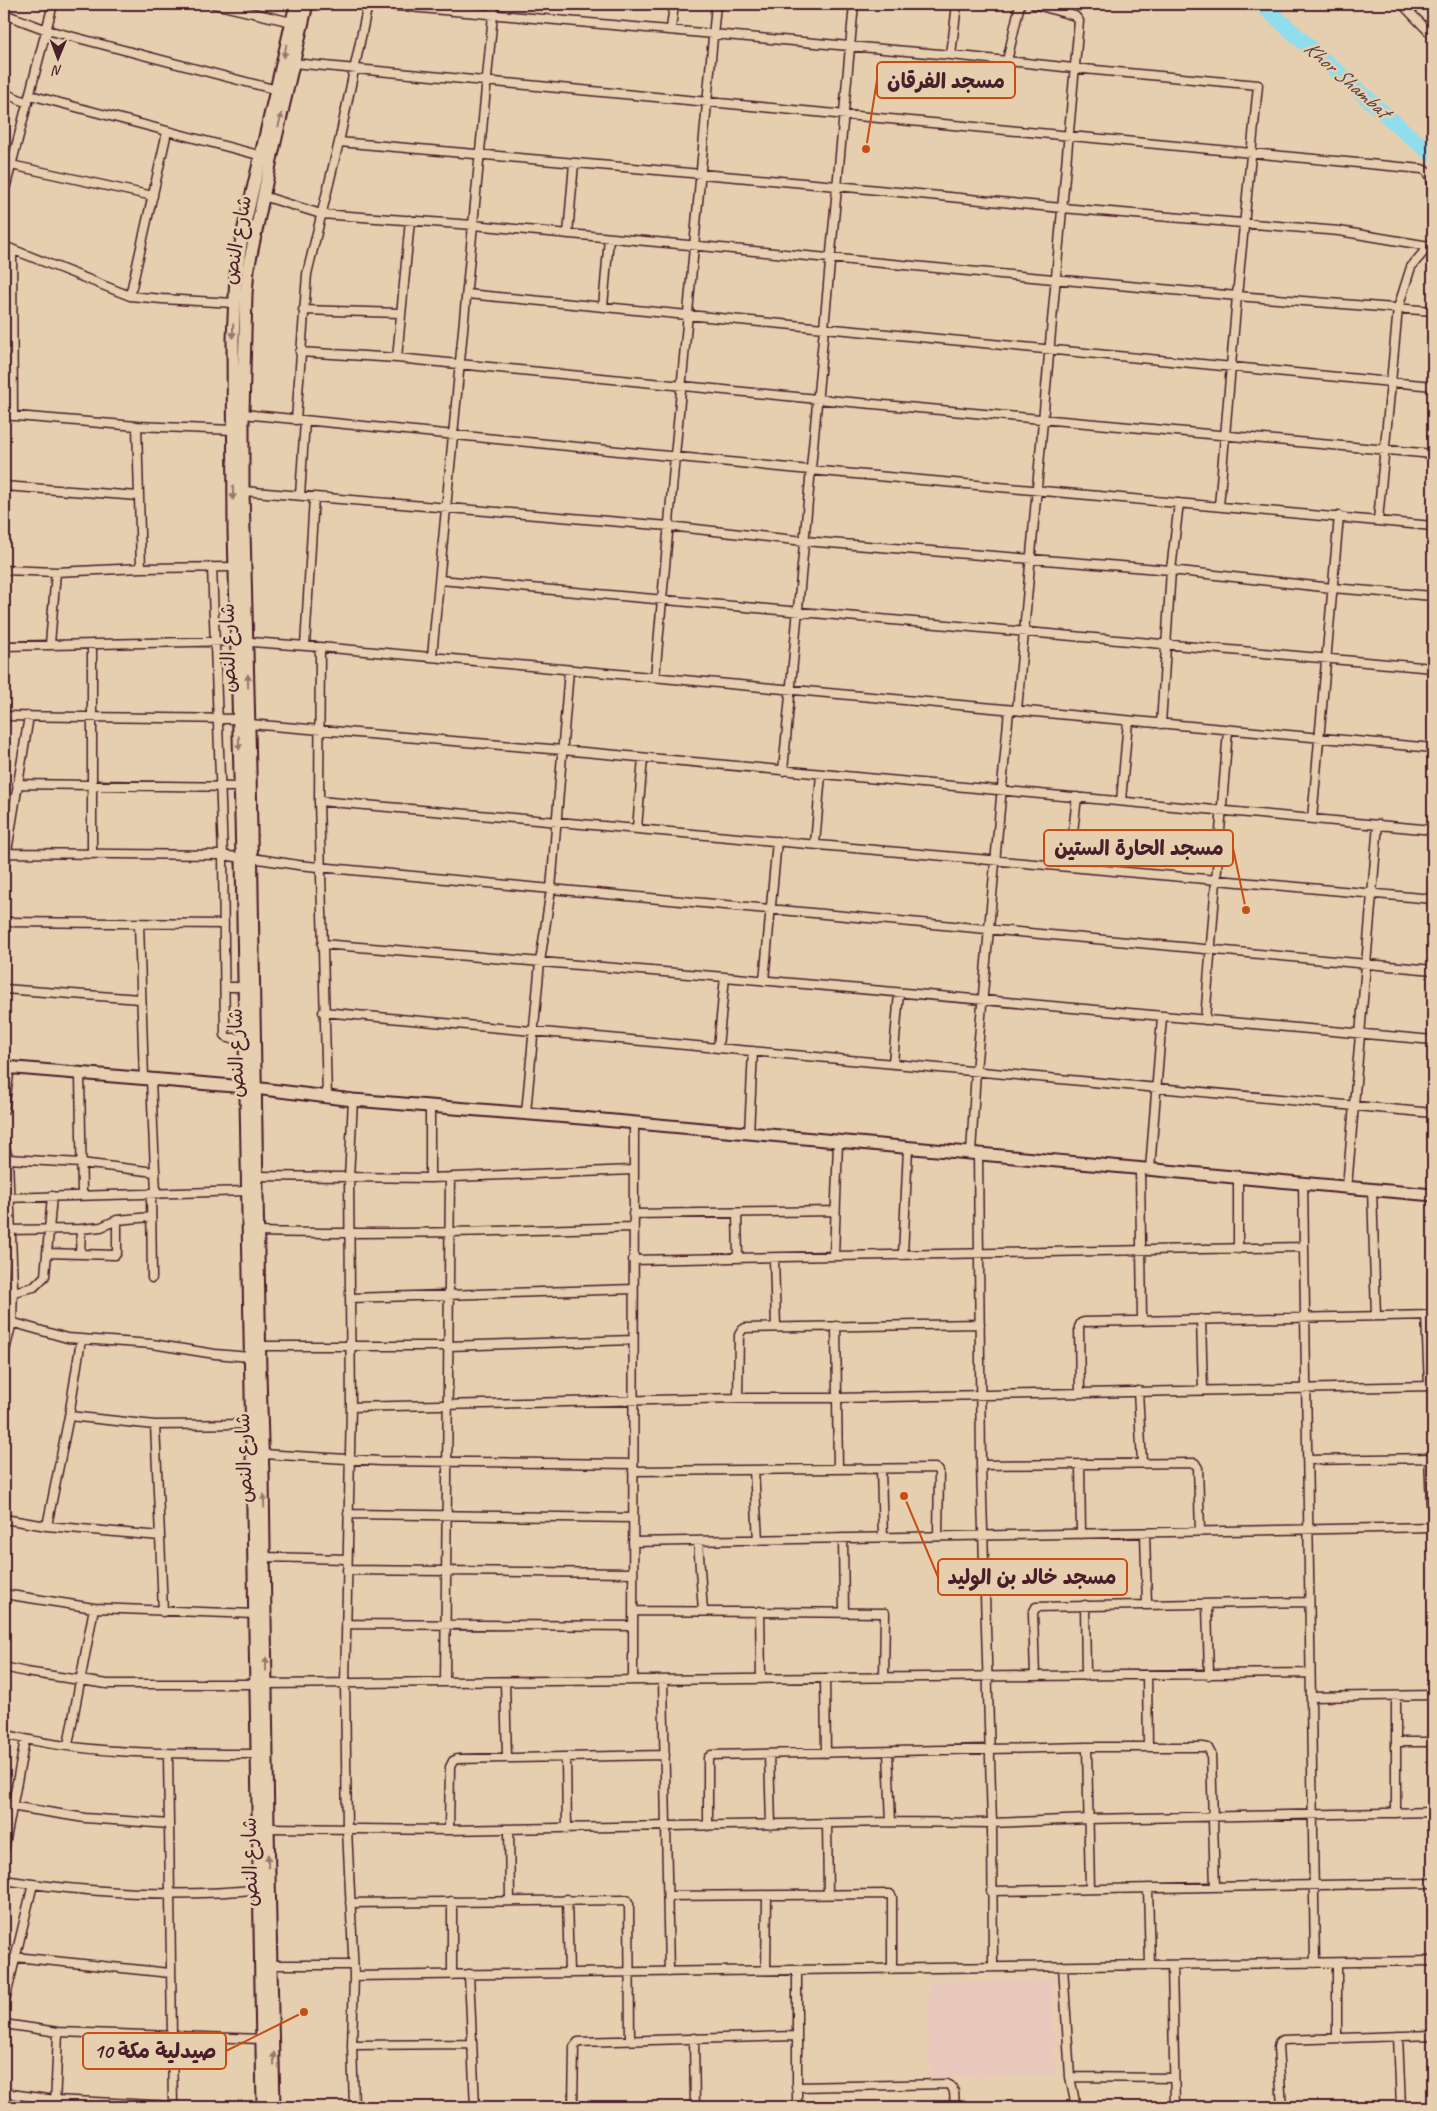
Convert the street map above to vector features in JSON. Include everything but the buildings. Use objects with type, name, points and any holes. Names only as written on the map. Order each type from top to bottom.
[{"type":"main road","name":"شارع النص","points":[[242,641],[234,567],[233,430],[236,274],[243,232],[296,4]]},
{"type":"main road","name":"شارع النص","points":[[274,2107],[271,1965],[264,1888],[257,1754],[261,1684],[264,1557],[258,1477],[251,1424],[258,1232],[257,1176],[251,1087],[242,641],[243,414],[248,269],[307,4]]},
{"type":"main road","name":"شارع النص","points":[[244,721],[240,787],[247,858],[243,988],[245,1038],[251,1087],[247,1190],[253,1350],[263,1454],[258,1477],[255,1614],[261,1684],[268,1828],[264,1888],[263,2107]]},
{"type":"main road","points":[[7,1068],[251,1087],[352,1100],[634,1122],[1433,1195]]},
{"type":"street","points":[[4,193],[8,167],[29,99],[53,4]]},
{"type":"street","points":[[214,4],[292,22]]},
{"type":"street","points":[[296,420],[307,274],[339,142],[368,4]]},
{"type":"street","points":[[375,4],[951,54],[1073,68],[1258,85],[1230,367],[1219,506]]},
{"type":"street","points":[[432,656],[494,4]]},
{"type":"street","points":[[671,29],[674,4]]},
{"type":"street","points":[[655,677],[716,4]]},
{"type":"street","points":[[783,770],[854,4]]},
{"type":"street","points":[[951,54],[957,4]]},
{"type":"street","points":[[1007,61],[1020,4]]},
{"type":"street","points":[[992,1967],[992,1823],[981,1466],[979,1254],[974,1153],[976,1071],[1002,790],[1024,632],[1078,19],[1034,4]]},
{"type":"street","points":[[1402,4],[1433,36]]},
{"type":"street","points":[[4,14],[47,30],[277,90]]},
{"type":"street","points":[[293,63],[1427,170],[1431,176],[1433,208]]},
{"type":"street","points":[[4,94],[262,156]]},
{"type":"street","points":[[130,296],[167,132]]},
{"type":"street","points":[[339,142],[1062,208],[1244,222],[1349,232],[1431,244]]},
{"type":"street","points":[[568,234],[574,163]]},
{"type":"street","points":[[8,167],[152,196]]},
{"type":"street","points":[[263,196],[321,214],[473,225],[1237,296],[1433,311]]},
{"type":"street","points":[[397,358],[410,220]]},
{"type":"street","points":[[604,307],[609,238]]},
{"type":"street","points":[[1378,520],[1398,308],[1408,274],[1415,262],[1431,244]]},
{"type":"street","points":[[4,246],[130,296],[162,300],[234,303]]},
{"type":"street","points":[[12,249],[13,416]]},
{"type":"street","points":[[467,294],[1433,386]]},
{"type":"street","points":[[303,310],[400,313]]},
{"type":"street","points":[[300,352],[397,358],[818,399],[1433,454]]},
{"type":"street","points":[[243,414],[810,470],[1339,516],[1433,526]]},
{"type":"street","points":[[4,415],[137,426],[233,430]]},
{"type":"street","points":[[300,495],[305,421]]},
{"type":"street","points":[[137,426],[141,568]]},
{"type":"street","points":[[4,486],[138,496]]},
{"type":"street","points":[[243,491],[669,526],[804,541],[1171,570],[1332,588],[1433,596]]},
{"type":"street","points":[[305,646],[314,497]]},
{"type":"street","points":[[1162,724],[1171,570],[1179,502]]},
{"type":"street","points":[[1312,819],[1339,516]]},
{"type":"street","points":[[212,567],[223,855],[225,1035],[228,1038],[245,1038]]},
{"type":"street","points":[[4,570],[56,572],[141,568],[234,567]]},
{"type":"street","points":[[50,644],[56,572]]},
{"type":"street","points":[[440,580],[1433,668]]},
{"type":"street","points":[[4,646],[242,641],[432,656],[1433,748]]},
{"type":"street","points":[[92,644],[92,854]]},
{"type":"street","points":[[320,647],[318,731],[326,1097]]},
{"type":"street","points":[[526,1113],[540,962],[551,889],[570,670]]},
{"type":"street","points":[[4,716],[217,718],[318,731],[562,750],[1433,830]]},
{"type":"street","points":[[4,870],[5,853],[29,716]]},
{"type":"street","points":[[1121,801],[1128,721]]},
{"type":"street","points":[[1205,1020],[1228,730]]},
{"type":"street","points":[[637,828],[643,758]]},
{"type":"street","points":[[815,844],[821,774]]},
{"type":"street","points":[[17,784],[240,787]]},
{"type":"street","points":[[1069,866],[1077,797]]},
{"type":"street","points":[[319,801],[1433,899]]},
{"type":"street","points":[[1347,1187],[1378,824]]},
{"type":"street","points":[[764,981],[777,841]]},
{"type":"street","points":[[5,853],[223,855],[320,867],[551,889],[1433,970]]},
{"type":"street","points":[[4,922],[224,924]]},
{"type":"street","points":[[139,923],[140,998],[155,1172],[151,1217],[152,1278]]},
{"type":"street","points":[[322,944],[725,977],[1433,1040]]},
{"type":"street","points":[[718,1047],[725,977]]},
{"type":"street","points":[[225,987],[243,988]]},
{"type":"street","points":[[4,989],[140,998]]},
{"type":"street","points":[[893,1063],[899,993]]},
{"type":"street","points":[[323,1012],[1433,1113]]},
{"type":"street","points":[[1142,1320],[1140,1250],[1145,1168],[1156,1087],[1162,1017]]},
{"type":"street","points":[[749,1134],[753,1051]]},
{"type":"street","points":[[4,1108],[7,1068]]},
{"type":"street","points":[[80,1075],[82,1195]]},
{"type":"street","points":[[352,1100],[349,1178],[351,1407],[345,1683],[347,1829],[354,1976],[352,2045],[354,2107]]},
{"type":"street","points":[[430,1106],[430,1178]]},
{"type":"street","points":[[633,1680],[634,1122]]},
{"type":"street","points":[[4,1142],[8,1159],[7,1230],[13,1292],[4,1354]]},
{"type":"street","points":[[834,1256],[838,1142]]},
{"type":"street","points":[[903,1255],[908,1148]]},
{"type":"street","points":[[8,1159],[81,1163],[155,1172]]},
{"type":"street","points":[[257,1176],[430,1178],[633,1170]]},
{"type":"street","points":[[1238,1176],[1238,1248]]},
{"type":"street","points":[[445,1682],[450,1177]]},
{"type":"street","points":[[1302,1182],[1315,1963]]},
{"type":"street","points":[[1372,1189],[1376,1316]]},
{"type":"street","points":[[6,1198],[247,1190]]},
{"type":"street","points":[[13,1292],[34,1287],[41,1281],[47,1270],[52,1196]]},
{"type":"street","points":[[633,1214],[835,1211]]},
{"type":"street","points":[[737,1212],[738,1258]]},
{"type":"street","points":[[7,1230],[81,1229],[101,1227],[117,1220],[151,1217]]},
{"type":"street","points":[[48,1253],[116,1254],[117,1220]]},
{"type":"street","points":[[258,1232],[349,1234],[450,1233],[633,1227]]},
{"type":"street","points":[[80,1254],[81,1229]]},
{"type":"street","points":[[634,1260],[1304,1247]]},
{"type":"street","points":[[774,1258],[776,1327]]},
{"type":"street","points":[[351,1298],[633,1289]]},
{"type":"street","points":[[351,1407],[633,1400],[837,1398],[1431,1386],[1430,1315],[1142,1320],[1081,1323],[1079,1330],[1080,1392]]},
{"type":"street","points":[[1201,1320],[1203,1390]]},
{"type":"street","points":[[8,1321],[48,1334],[81,1340],[152,1344],[215,1354],[253,1350],[350,1346],[449,1346],[633,1340]]},
{"type":"street","points":[[738,1398],[739,1332],[745,1328],[980,1324]]},
{"type":"street","points":[[836,1326],[838,1470]]},
{"type":"street","points":[[47,1526],[69,1416],[81,1340]]},
{"type":"street","points":[[1138,1391],[1142,1463]]},
{"type":"street","points":[[69,1416],[155,1425],[251,1424]]},
{"type":"street","points":[[155,1425],[163,1612]]},
{"type":"street","points":[[263,1454],[350,1460],[633,1468],[754,1470],[939,1469],[938,1536]]},
{"type":"street","points":[[633,1542],[1433,1527],[1431,1458],[1307,1460]]},
{"type":"street","points":[[981,1466],[1191,1462],[1197,1466],[1200,1532]]},
{"type":"street","points":[[1080,1464],[1081,1534]]},
{"type":"street","points":[[881,1469],[883,1537]]},
{"type":"street","points":[[754,1470],[758,1540]]},
{"type":"street","points":[[348,1514],[633,1518]]},
{"type":"street","points":[[4,1519],[47,1526],[160,1536]]},
{"type":"street","points":[[1145,1533],[1147,1605]]},
{"type":"street","points":[[843,1538],[844,1612]]},
{"type":"street","points":[[698,1541],[703,1611]]},
{"type":"street","points":[[264,1557],[347,1559]]},
{"type":"street","points":[[347,1570],[633,1573]]},
{"type":"street","points":[[4,1594],[94,1608],[255,1614]]},
{"type":"street","points":[[1035,1676],[1033,1609],[1040,1606],[1309,1602]]},
{"type":"street","points":[[1085,1605],[1086,1676]]},
{"type":"street","points":[[1207,1605],[1210,1675]]},
{"type":"street","points":[[68,1745],[94,1608]]},
{"type":"street","points":[[633,1611],[886,1613],[884,1678]]},
{"type":"street","points":[[760,1612],[762,1679]]},
{"type":"street","points":[[346,1624],[633,1626]]},
{"type":"street","points":[[4,1667],[81,1681],[107,1684],[151,1685],[1310,1673]]},
{"type":"street","points":[[1147,1675],[1148,1746]]},
{"type":"street","points":[[825,1678],[826,1753]]},
{"type":"street","points":[[663,1680],[669,1972]]},
{"type":"street","points":[[505,1682],[507,1758]]},
{"type":"street","points":[[1311,1697],[1433,1695]]},
{"type":"street","points":[[1396,1696],[1396,1813]]},
{"type":"street","points":[[4,1734],[25,1740],[168,1754],[257,1754]]},
{"type":"street","points":[[4,1850],[25,1740]]},
{"type":"street","points":[[1396,1742],[1433,1742]]},
{"type":"street","points":[[708,1826],[709,1757],[711,1755],[1148,1746],[1208,1748],[1210,1754],[1215,1887]]},
{"type":"street","points":[[1088,1747],[1090,1890]]},
{"type":"street","points":[[888,1752],[890,1822]]},
{"type":"street","points":[[4,2093],[55,2104],[173,2107],[168,1754]]},
{"type":"street","points":[[769,1754],[771,1825]]},
{"type":"street","points":[[449,1830],[450,1767],[453,1761],[462,1759],[665,1755]]},
{"type":"street","points":[[566,1757],[567,1829]]},
{"type":"street","points":[[4,1805],[85,1818],[169,1824]]},
{"type":"street","points":[[268,1828],[567,1829],[890,1822],[992,1823],[1088,1819],[1433,1812]]},
{"type":"street","points":[[827,1824],[828,1894]]},
{"type":"street","points":[[509,1829],[510,1900]]},
{"type":"street","points":[[4,1880],[33,1884],[170,1894],[215,1894],[264,1888]]},
{"type":"street","points":[[991,1891],[1433,1883]]},
{"type":"street","points":[[4,2005],[33,1884]]},
{"type":"street","points":[[1148,1888],[1150,1965]]},
{"type":"street","points":[[668,1896],[887,1894],[891,1896],[892,1968]]},
{"type":"street","points":[[766,1970],[767,1896]]},
{"type":"street","points":[[350,1903],[568,1899],[627,1900],[629,1904],[630,2040]]},
{"type":"street","points":[[568,1899],[569,1973]]},
{"type":"street","points":[[452,1901],[452,1975]]},
{"type":"street","points":[[15,1956],[170,1973]]},
{"type":"street","points":[[354,1976],[1433,1961]]},
{"type":"street","points":[[1337,1963],[1337,2037]]},
{"type":"street","points":[[271,1965],[353,1965]]},
{"type":"street","points":[[1172,1965],[1175,2107]]},
{"type":"street","points":[[1064,1966],[1070,2077],[1076,2107]]},
{"type":"street","points":[[797,1970],[797,2107]]},
{"type":"street","points":[[469,1974],[475,2107]]},
{"type":"street","points":[[4,2024],[58,2032],[262,2039]]},
{"type":"street","points":[[55,2104],[58,2032]]},
{"type":"street","points":[[1282,2107],[1278,2047],[1280,2042],[1287,2038],[1433,2035]]},
{"type":"street","points":[[573,2107],[575,2044],[630,2040],[796,2036]]},
{"type":"street","points":[[1398,2036],[1401,2107]]},
{"type":"street","points":[[694,2038],[695,2107]]},
{"type":"street","points":[[352,2045],[472,2044]]},
{"type":"street","points":[[1070,2077],[1174,2078]]},
{"type":"street","points":[[796,2087],[947,2084],[952,2085],[954,2089],[954,2107]]},
{"type":"street","points":[[1424,2107],[1433,2107]]},
{"type":"shaded area","points":[[1053,1979],[1055,2075],[930,2078],[928,1982]]},
{"type":"waterway","name":"Khor Shambat","points":[[1261,4],[1413,139],[1433,154]]},
{"type":"place","name":"مسجد الفرقان","points":[[866,149]]},
{"type":"place","name":"مسجد الحارة الستين","points":[[1246,910]]},
{"type":"place","name":"مسجد خالد بن الوليد","points":[[904,1496]]},
{"type":"place","name":"صيدلية مكة 10","points":[[304,2012]]}]
